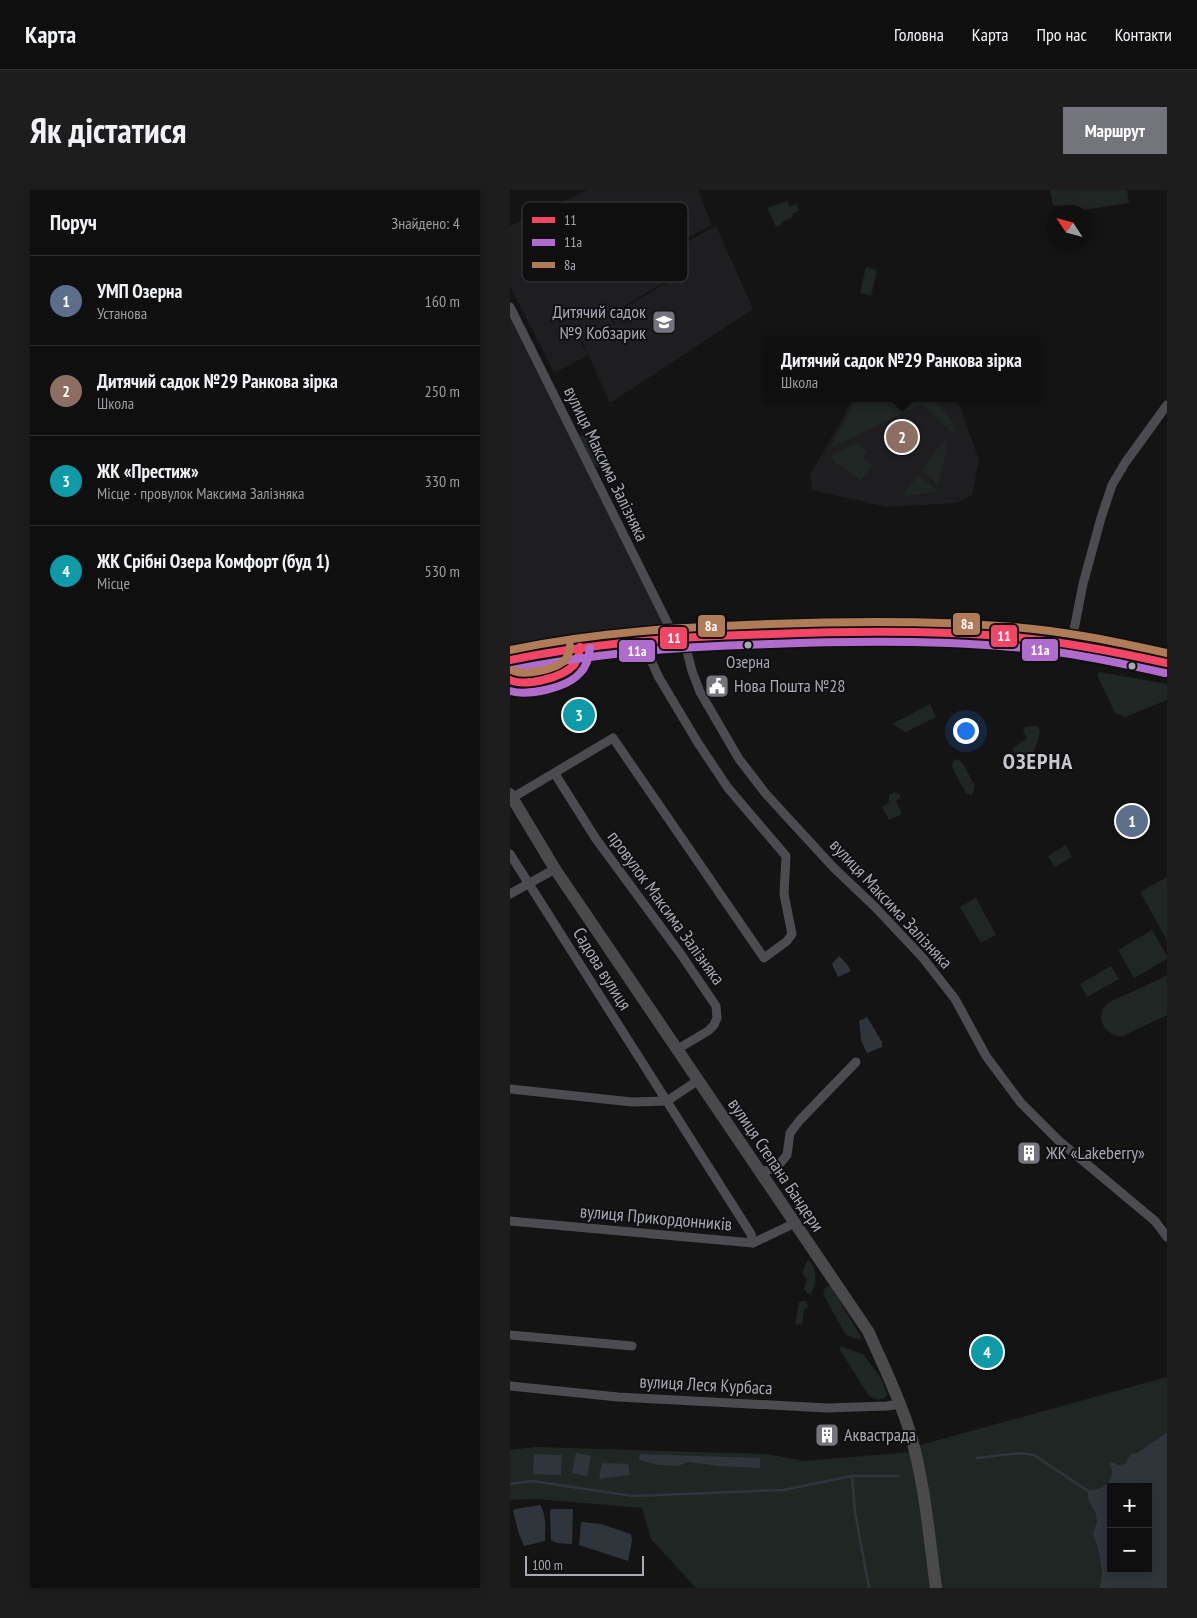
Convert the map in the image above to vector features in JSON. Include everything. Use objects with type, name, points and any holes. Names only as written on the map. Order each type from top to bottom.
[{"type":"main road","points":[[510,660],[580,647],[678,636],[883,631],[936,632],[1015,638],[1071,645],[1167,663]]},
{"type":"main road","name":"вулиця Степана Бандери","points":[[511,796],[554,869],[868,1331],[909,1428],[921,1481],[936,1588]]},
{"type":"street","name":"вулиця Максима Залізняка","points":[[510,307],[678,636],[700,692],[739,759],[766,794],[833,867],[881,912],[924,958],[955,999],[986,1056],[1021,1103],[1058,1140],[1154,1220],[1167,1237]]},
{"type":"street","points":[[1071,645],[1083,584],[1112,485],[1125,462],[1167,404]]},
{"type":"street","points":[[511,796],[555,774],[613,738],[764,958],[787,941],[792,934],[784,894],[786,856],[723,780],[658,676],[642,640]]},
{"type":"street","points":[[510,680],[516,683],[523,683],[562,675],[572,666],[580,654],[580,647]]},
{"type":"street","name":"провулок Максима Залізняка","points":[[555,774],[596,840],[680,953],[716,1006],[717,1018],[714,1025],[676,1050]]},
{"type":"street","name":"Садова вулиця","points":[[510,854],[751,1234],[753,1243]]},
{"type":"street","points":[[510,894],[554,869]]},
{"type":"street","points":[[761,1172],[776,1168],[787,1155],[790,1133],[800,1120],[856,1062]]},
{"type":"street","points":[[510,1089],[632,1102],[667,1101],[697,1081]]},
{"type":"street","name":"вулиця Прикордонників","points":[[510,1221],[753,1243],[795,1223]]},
{"type":"street","name":"вулиця Леся Курбаса","points":[[510,1335],[632,1346]]},
{"type":"street","name":"вулиця Леся Курбаса","points":[[510,1386],[618,1397],[827,1408],[900,1404]]},
{"type":"shaded area","points":[[588,190],[698,190],[712,225],[688,237],[688,202],[562,202]]},
{"type":"shaded area","points":[[1050,190],[1127,190],[1129,203],[1092,209],[1092,205],[1053,205]]},
{"type":"shaded area","points":[[787,201],[790,207],[796,204],[799,211],[792,214],[793,217],[776,227],[767,208]]},
{"type":"shaded area","points":[[522,220],[522,282],[665,282],[609,315],[614,324],[581,343],[588,355],[554,373],[510,286],[510,226]]},
{"type":"shaded area","points":[[716,226],[753,309],[610,403],[583,343],[615,324],[611,316],[668,282],[688,282],[688,241]]},
{"type":"shaded area","points":[[866,267],[877,270],[871,296],[860,293]]},
{"type":"shaded area","points":[[510,315],[668,633],[510,657]]},
{"type":"shaded area","points":[[850,402],[958,402],[979,460],[972,495],[956,503],[887,507],[812,490],[810,475],[846,413]]},
{"type":"shaded area","points":[[853,402],[937,402],[957,430],[953,434],[922,404],[833,447],[831,446],[850,412]]},
{"type":"shaded area","points":[[585,433],[588,434],[603,464],[601,467],[594,465],[581,439],[580,436]]},
{"type":"shaded area","points":[[944,440],[946,441],[947,449],[938,485],[922,470]]},
{"type":"shaded area","points":[[856,443],[867,452],[863,458],[872,465],[861,480],[834,461],[832,455]]},
{"type":"shaded area","points":[[918,475],[937,490],[936,492],[903,496]]},
{"type":"shaded area","points":[[559,656],[564,663],[557,669],[544,674],[519,678],[515,670],[519,663]]},
{"type":"shaded area","points":[[1099,672],[1167,684],[1167,700],[1125,717],[1115,713],[1097,675]]},
{"type":"shaded area","points":[[930,704],[936,717],[906,732],[892,724]]},
{"type":"shaded area","points":[[1037,726],[1040,730],[1038,741],[1024,770],[1012,749],[1027,738],[1023,730],[1025,727]]},
{"type":"shaded area","points":[[957,759],[962,762],[975,786],[972,795],[966,793],[952,767],[953,761]]},
{"type":"shaded area","points":[[895,792],[900,795],[900,798],[896,801],[902,814],[889,820],[882,807],[889,802],[889,795]]},
{"type":"shaded area","points":[[1066,845],[1072,857],[1055,867],[1048,856]]},
{"type":"shaded area","points":[[1167,877],[1167,940],[1140,892]]},
{"type":"shaded area","points":[[976,898],[996,935],[981,943],[960,907]]},
{"type":"shaded area","points":[[1152,930],[1167,959],[1134,978],[1118,950]]},
{"type":"shaded area","points":[[839,956],[851,971],[838,977],[832,964]]},
{"type":"shaded area","points":[[1111,966],[1119,979],[1087,997],[1080,984]]},
{"type":"shaded area","points":[[1167,975],[1167,1015],[1123,1036],[1107,1030],[1101,1020],[1101,1015],[1107,1004]]},
{"type":"shaded area","points":[[867,1017],[882,1042],[882,1047],[867,1053],[861,1040],[859,1021]]},
{"type":"shaded area","points":[[807,1261],[810,1261],[815,1273],[811,1294],[808,1294],[804,1289],[807,1279],[802,1274]]},
{"type":"shaded area","points":[[830,1285],[861,1337],[860,1340],[846,1335],[823,1294],[825,1288]]},
{"type":"shaded area","points":[[806,1301],[808,1307],[804,1310],[802,1325],[795,1324],[799,1302]]},
{"type":"shaded area","points":[[840,1346],[863,1354],[881,1378],[887,1394],[886,1397],[878,1399],[869,1396],[840,1350]]},
{"type":"shaded area","points":[[1167,1377],[1167,1588],[939,1588],[917,1446]]},
{"type":"shaded area","points":[[1167,1433],[1167,1588],[1100,1588],[1102,1573],[1099,1552],[1093,1533],[1097,1522],[1096,1514],[1088,1499],[1088,1491],[1099,1489],[1107,1484],[1107,1573],[1152,1573],[1152,1483],[1108,1483],[1112,1474],[1109,1464],[1111,1462],[1119,1465],[1125,1464],[1131,1454],[1137,1453]]},
{"type":"shaded area","points":[[535,1447],[766,1454],[804,1461],[911,1452],[932,1588],[696,1588],[651,1539],[642,1508],[538,1499],[510,1500],[510,1450]]},
{"type":"shaded area","points":[[576,1453],[591,1456],[587,1476],[572,1473]]},
{"type":"shaded area","points":[[534,1454],[562,1455],[561,1475],[533,1474]]},
{"type":"shaded area","points":[[640,1454],[760,1458],[760,1468],[688,1462],[678,1466],[659,1465],[639,1460]]},
{"type":"shaded area","points":[[602,1463],[628,1464],[630,1475],[599,1479]]},
{"type":"shaded area","points":[[540,1505],[545,1518],[545,1541],[524,1546],[513,1511],[515,1509]]},
{"type":"shaded area","points":[[551,1509],[573,1509],[572,1544],[557,1543],[551,1540]]},
{"type":"shaded area","points":[[581,1522],[601,1524],[631,1534],[632,1541],[628,1561],[579,1545]]},
{"type":"waterway","points":[[977,1458],[1020,1453],[1034,1455],[1088,1491]]},
{"type":"waterway","points":[[852,1476],[855,1512],[869,1588]]},
{"type":"waterway","points":[[510,1484],[532,1481],[633,1496],[783,1490],[852,1476],[899,1476]]},
{"type":"transit line","name":"8а","points":[[510,650],[575,639],[671,629],[736,625],[892,622],[953,623],[1053,631],[1167,653]]},
{"type":"transit line","name":"11","points":[[510,660],[608,644],[674,638],[893,632],[954,633],[1033,639],[1167,663]]},
{"type":"transit line","name":"11а","points":[[512,670],[609,654],[673,648],[892,642],[952,643],[1051,651],[1165,673]]},
{"type":"transit line","name":"8а","points":[[514,671],[525,673],[554,667],[566,659],[570,646]]},
{"type":"transit line","name":"11","points":[[510,680],[534,682],[561,674],[574,665],[580,647]]},
{"type":"transit line","name":"11а","points":[[510,691],[537,691],[566,683],[584,668],[590,648]]},
{"type":"place","name":"Дитячий садок №9 Кобзарик","points":[[664,322]]},
{"type":"place","name":"Дитячий садок №29 Ранкова зірка","points":[[902,437]]},
{"type":"place","name":"Озерна","points":[[748,645]]},
{"type":"place","name":"Нова Пошта №28","points":[[717,686]]},
{"type":"place","name":"ЖК «Престиж»","points":[[579,715]]},
{"type":"place","name":"УМП Озерна","points":[[1132,821]]},
{"type":"place","name":"ЖК «Lakeberry»","points":[[1029,1153]]},
{"type":"place","name":"ЖК Срібні Озера Комфорт (буд 1)","points":[[987,1352]]},
{"type":"place","name":"Аквастрада","points":[[827,1435]]},
{"type":"district","name":"ОЗЕРНА","points":[[1038,761]]}]
